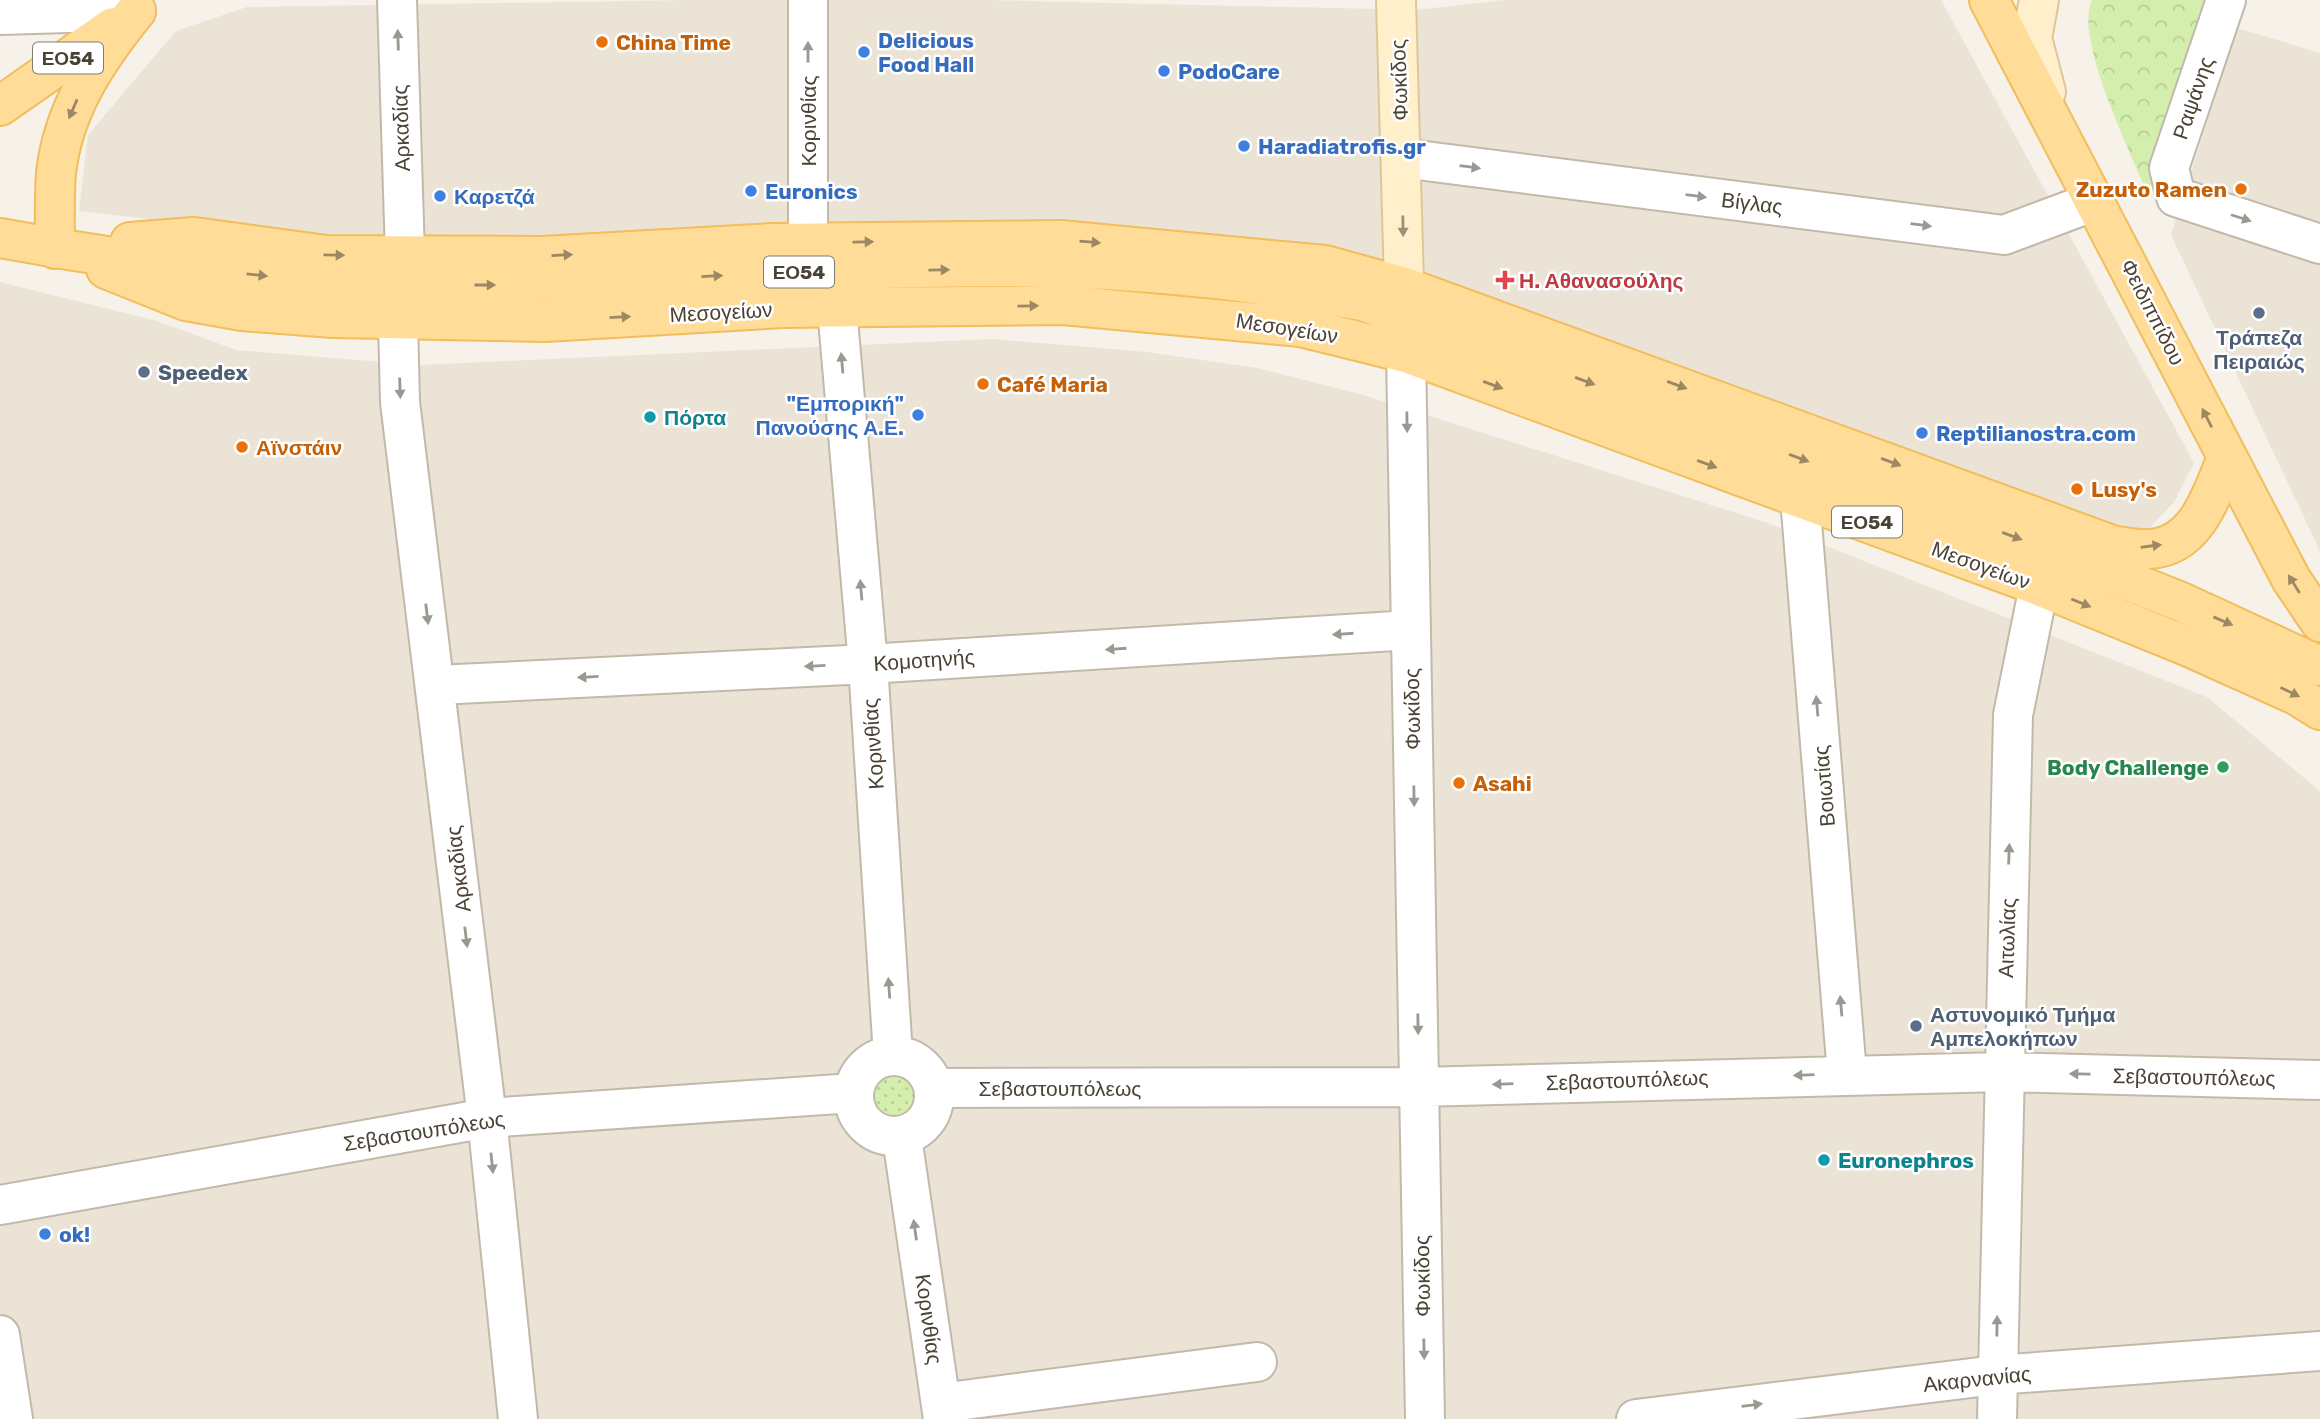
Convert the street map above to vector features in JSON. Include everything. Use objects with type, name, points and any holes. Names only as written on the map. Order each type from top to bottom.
[{"type":"main road","name":"Φειδιππίδου","points":[[1989,0],[2291,579],[2320,622]]},
{"type":"main road","name":"ΕΟ54","points":[[0,106],[141,4]]},
{"type":"main road","points":[[55,248],[56,174],[70,116],[92,70],[141,4]]},
{"type":"main road","name":"ΕΟ54","points":[[0,238],[190,268]]},
{"type":"main road","name":"Μεσογείων","points":[[190,268],[326,255],[542,256],[808,243],[1060,240],[1325,265],[1405,302],[2179,601],[2320,666]]},
{"type":"main road","name":"ΕΟ54","points":[[55,248],[190,268]]},
{"type":"main road","name":"Μεσογείων","points":[[190,268],[326,282],[475,285],[780,272],[1062,268],[1301,290],[1362,302],[1405,302],[2115,546],[2151,549],[2191,530],[2204,512],[2227,457]]},
{"type":"main road","name":"Μεσογείων","points":[[190,268],[242,311],[398,320],[545,322],[783,308],[1063,305],[1233,318],[1301,327],[1406,354],[2039,586],[2189,647],[2296,695],[2320,710]]},
{"type":"street","name":"Αρκαδίας","points":[[397,0],[405,255]]},
{"type":"street","name":"Κορινθίας","points":[[808,0],[808,243]]},
{"type":"street","name":"Φωκίδος","points":[[1396,0],[1405,302],[1425,1419]]},
{"type":"street","points":[[2039,0],[2032,38],[2041,79],[2062,136]]},
{"type":"street","name":"Ραψάνης","points":[[2226,0],[2169,168],[2176,197],[2320,244]]},
{"type":"street","points":[[0,15],[141,4]]},
{"type":"street","name":"Βίγλας","points":[[1402,158],[2004,235],[2095,201]]},
{"type":"street","name":"Κορινθίας","points":[[837,308],[868,664],[893,1056]]},
{"type":"street","name":"Αρκαδίας","points":[[398,320],[400,402],[487,1118],[518,1419]]},
{"type":"street","name":"Βοιωτίας","points":[[1800,498],[1847,1074]]},
{"type":"street","name":"Αιτωλίας","points":[[1997,1419],[2002,1072],[2013,715],[2039,586]]},
{"type":"street","name":"Κομοτηνής","points":[[436,685],[868,664],[1411,630]]},
{"type":"street","points":[[893,1056],[919,1065],[934,1088],[931,1114],[923,1125],[901,1137],[883,1136],[867,1126],[856,1112],[853,1094],[857,1079],[866,1066],[879,1058],[893,1056]]},
{"type":"street","name":"Σεβαστουπόλεως","points":[[934,1088],[1419,1087],[2002,1072],[2320,1080]]},
{"type":"street","name":"Σεβαστουπόλεως","points":[[0,1205],[487,1118],[853,1094]]},
{"type":"street","name":"Κορινθίας","points":[[901,1137],[942,1411]]},
{"type":"street","points":[[0,1335],[13,1419]]},
{"type":"street","name":"Ακαρνανίας","points":[[1636,1419],[1996,1376],[2320,1351]]},
{"type":"street","points":[[942,1411],[1257,1362]]},
{"type":"shaded area","points":[[691,0],[985,0],[1416,10],[1505,0],[1941,0],[2194,463],[2174,502],[2149,528],[2120,541],[1393,271],[380,246],[79,211],[88,135],[176,31],[247,7]]},
{"type":"shaded area","points":[[2237,28],[2320,53],[2320,551],[2171,235]]},
{"type":"shaded area","points":[[0,282],[157,321],[236,350],[419,365],[992,339],[1147,352],[1257,368],[1360,394],[1768,523],[2207,697],[2320,791],[2320,1419],[0,1419]]},
{"type":"green space","points":[[2092,0],[2213,0],[2148,195],[2097,67],[2090,40],[2088,17]]},
{"type":"green space","points":[[895,1068],[914,1075],[921,1094],[914,1113],[895,1120],[876,1113],[869,1094],[876,1075]]},
{"type":"place","name":"China Time","points":[[602,42]]},
{"type":"place","name":"Delicious Food Hall","points":[[864,52]]},
{"type":"place","name":"PodoCare","points":[[1164,71]]},
{"type":"place","name":"Haradiatrofis.gr","points":[[1244,146]]},
{"type":"place","name":"Zuzuto Ramen","points":[[2241,189]]},
{"type":"place","name":"Euronics","points":[[751,191]]},
{"type":"place","name":"Καρετζά","points":[[440,196]]},
{"type":"place","name":"Η. Αθανασούλης","points":[[1505,280]]},
{"type":"place","name":"Τράπεζα Πειραιώς","points":[[2259,313]]},
{"type":"place","name":"Speedex","points":[[144,372]]},
{"type":"place","name":"Café Maria","points":[[983,384]]},
{"type":"place","name":"\"Εμπορική\" Πανούσης Α.Ε.","points":[[918,415]]},
{"type":"place","name":"Πόρτα","points":[[650,417]]},
{"type":"place","name":"Reptilianostra.com","points":[[1922,433]]},
{"type":"place","name":"Αϊνστάιν","points":[[242,447]]},
{"type":"place","name":"Lusy's","points":[[2077,489]]},
{"type":"place","name":"Body Challenge","points":[[2223,767]]},
{"type":"place","name":"Asahi","points":[[1459,783]]},
{"type":"place","name":"Αστυνομικό Τμήμα Αμπελοκήπων","points":[[1916,1026]]},
{"type":"place","name":"Euronephros","points":[[1824,1160]]},
{"type":"place","name":"ok!","points":[[45,1234]]}]
